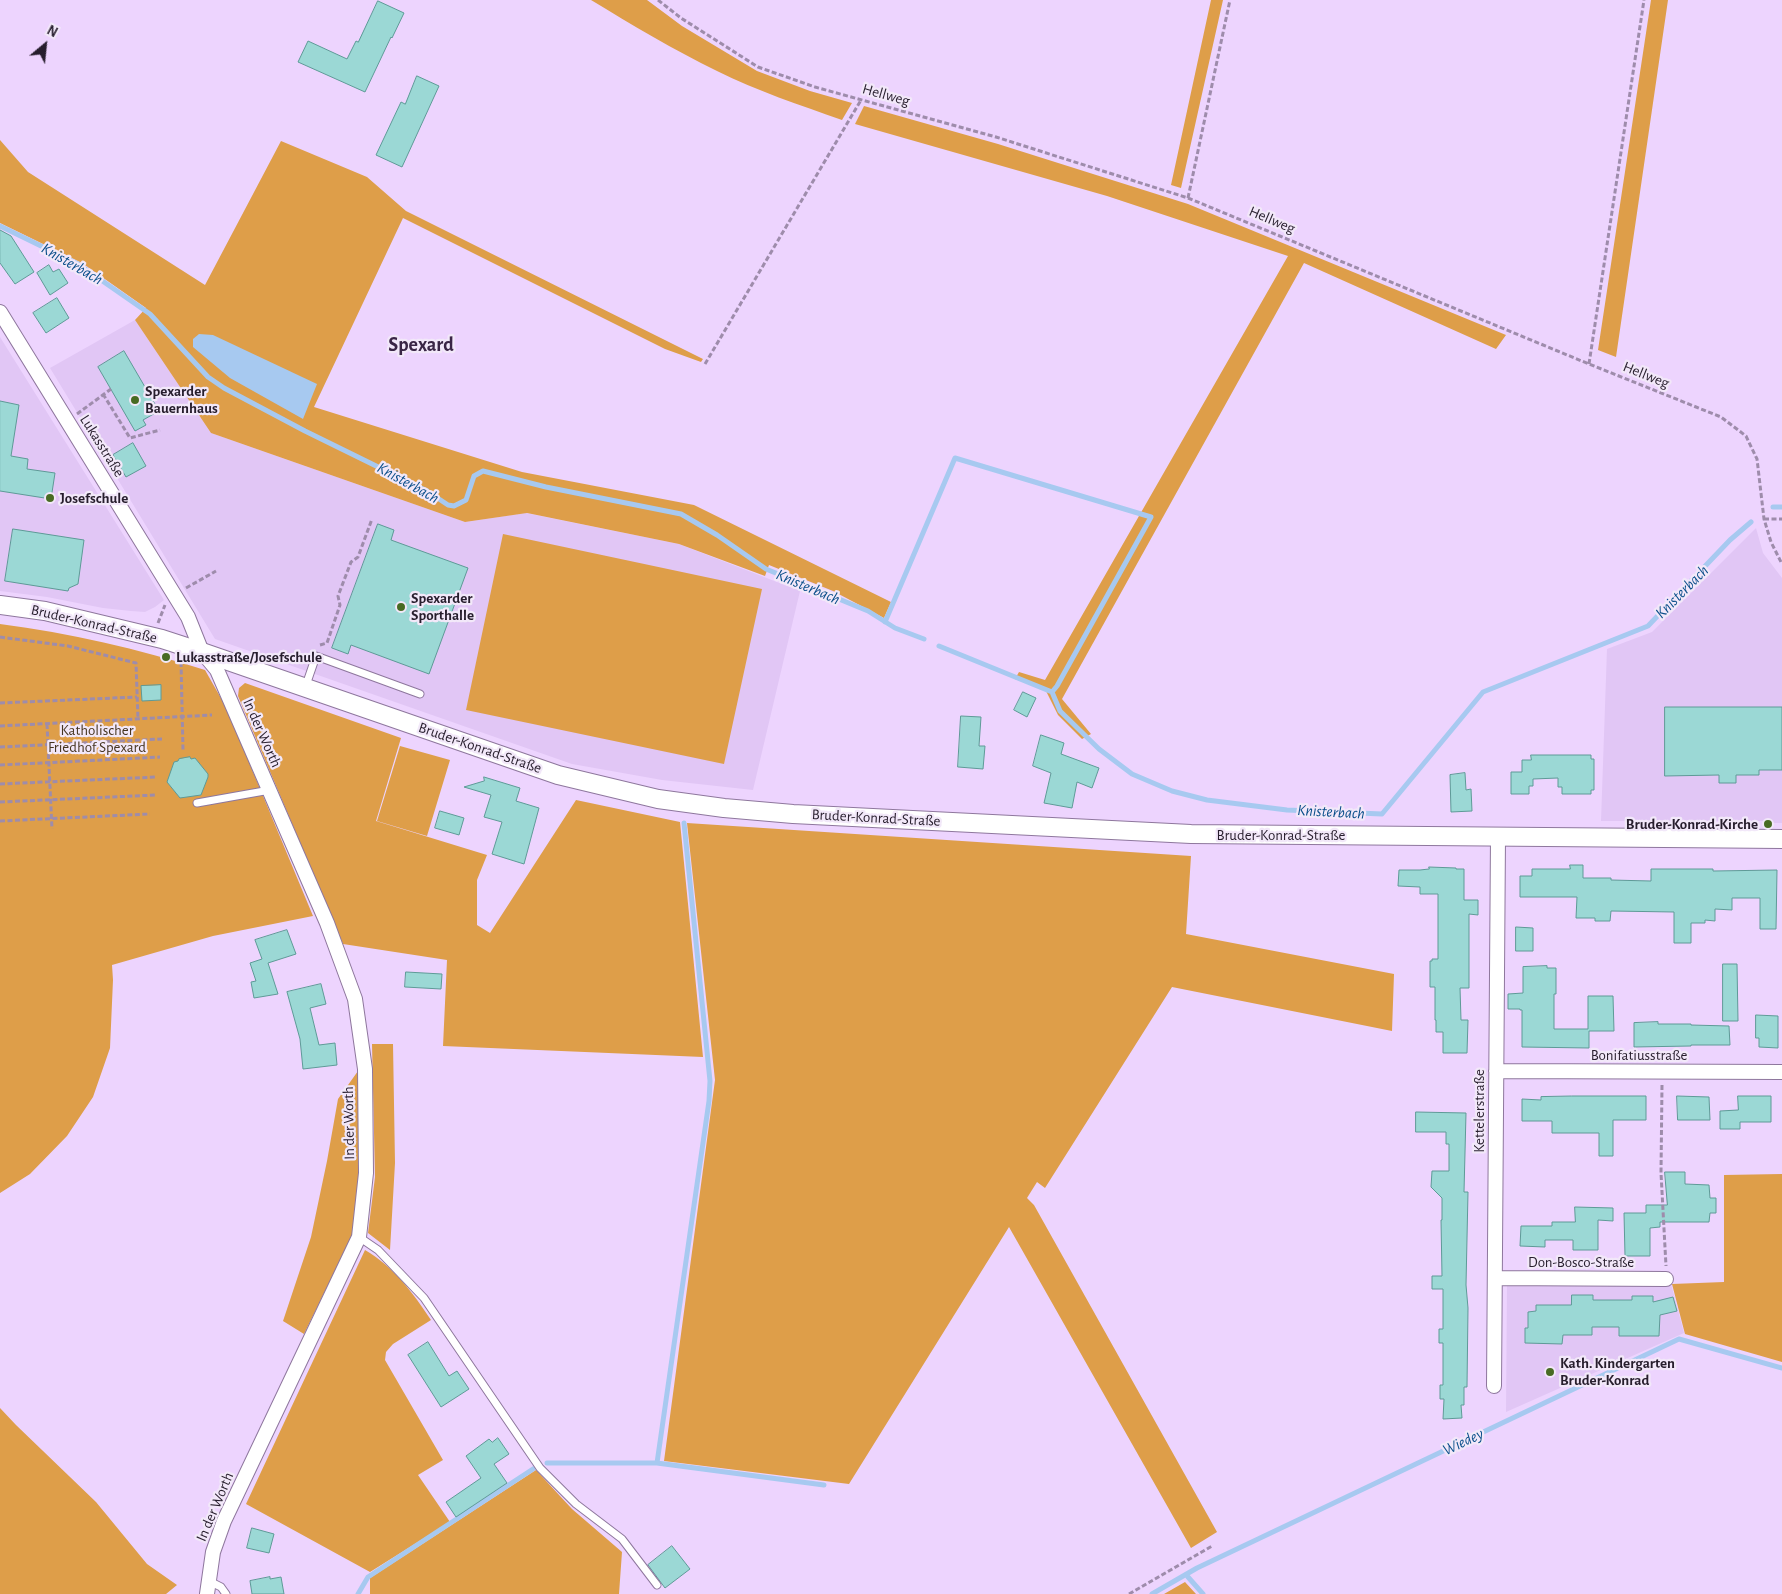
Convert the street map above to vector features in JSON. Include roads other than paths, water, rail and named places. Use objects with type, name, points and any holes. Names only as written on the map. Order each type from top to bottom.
[{"type":"street","name":"Lukasstraße","points":[[0,312],[188,617],[202,652]]},
{"type":"street","name":"Bruder-Konrad-Straße","points":[[0,605],[45,611],[162,639],[558,775],[658,799],[724,808],[793,814],[1192,834],[1782,839]]},
{"type":"street","name":"In der Worth","points":[[202,652],[217,670],[270,790],[327,923],[355,999],[365,1070],[366,1173],[359,1237],[224,1521],[213,1552],[207,1587]]},
{"type":"street","name":"Kettelerstraße","points":[[1494,1386],[1498,837]]},
{"type":"street","name":"Bonifatiusstraße","points":[[1496,1071],[1782,1072]]},
{"type":"street","name":"Don-Bosco-Straße","points":[[1495,1278],[1666,1279]]},
{"type":"lane","points":[[305,688],[316,656],[420,694]]},
{"type":"lane","points":[[197,803],[270,790]]},
{"type":"lane","points":[[359,1237],[378,1250],[424,1298],[540,1468],[576,1504],[622,1539],[657,1585]]},
{"type":"lane","points":[[207,1587],[221,1587],[226,1594]]},
{"type":"water","points":[[199,334],[213,335],[317,384],[303,419],[230,378],[193,347],[193,339]]},
{"type":"waterway","name":"Knisterbach","points":[[0,226],[78,264],[150,314],[208,377],[224,388],[305,431],[427,491],[448,505],[454,506],[466,500],[474,476],[483,471],[546,487],[681,514],[717,535],[766,569],[868,611],[895,628],[924,639]]},
{"type":"waterway","points":[[885,622],[955,458],[1151,517],[1052,692]]},
{"type":"waterway","name":"Knisterbach","points":[[1773,507],[1782,507]]},
{"type":"waterway","name":"Knisterbach","points":[[939,646],[1052,692],[1060,711],[1099,749],[1132,774],[1172,791],[1207,800],[1287,810],[1382,814],[1483,692],[1648,626],[1730,540],[1751,522]]},
{"type":"waterway","points":[[547,1463],[657,1463],[709,1101],[710,1081],[684,823]]},
{"type":"waterway","name":"Wiedey","points":[[1152,1594],[1197,1568],[1679,1339],[1782,1368]]},
{"type":"waterway","points":[[657,1463],[824,1485]]},
{"type":"waterway","points":[[358,1594],[368,1577],[533,1469]]},
{"type":"waterway","points":[[1188,1577],[1203,1594]]},
{"type":"place","name":"Spexarder Bauernhaus","points":[[135,400]]},
{"type":"place","name":"Josefschule","points":[[50,498]]},
{"type":"place","name":"Spexarder Sporthalle","points":[[401,607]]},
{"type":"place","name":"Lukasstraße/Josefschule","points":[[166,657]]},
{"type":"place","name":"Bruder-Konrad-Kirche","points":[[1768,824]]},
{"type":"place","name":"Kath. Kindergarten Bruder-Konrad","points":[[1550,1372]]},
{"type":"district","name":"Spexard","points":[[421,345]]},
{"type":"park label","name":"Katholischer Friedhof Spexard","points":[[97,738]]}]
